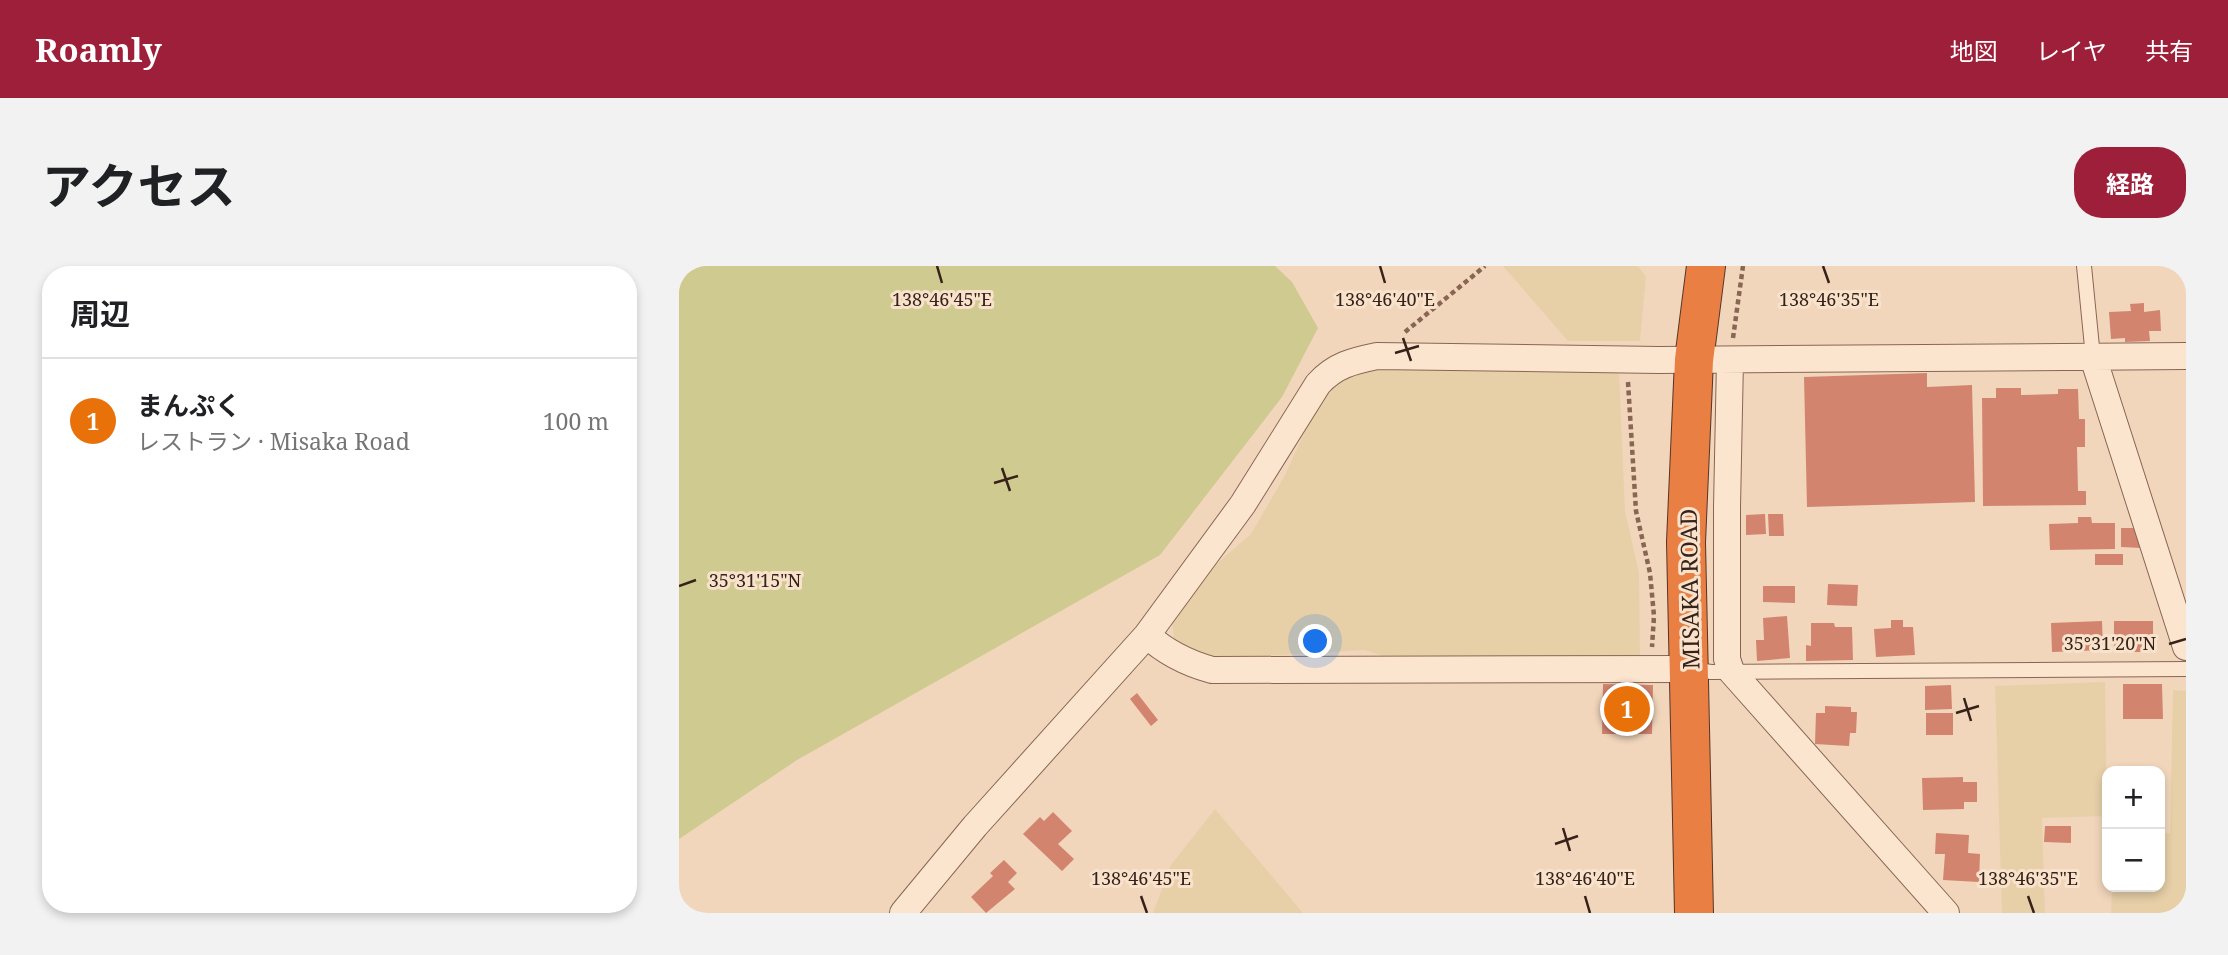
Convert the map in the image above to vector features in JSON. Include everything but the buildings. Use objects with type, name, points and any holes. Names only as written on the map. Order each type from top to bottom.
[{"type":"highway","points":[[1681,266],[1699,360]]},
{"type":"highway","name":"MISAKA ROAD","points":[[1694,913],[1686,542],[1688,478],[1706,266]]},
{"type":"street","points":[[903,913],[975,826],[1147,635],[1243,504],[1318,384],[1329,371],[1349,362],[1377,355],[1627,360],[2186,356]]},
{"type":"street","points":[[2092,357],[2186,647]]},
{"type":"street","points":[[1699,360],[1727,631],[1727,659],[1731,671],[1946,913]]},
{"type":"street","points":[[1147,635],[1186,662],[1212,670],[1690,669]]},
{"type":"lane","points":[[2084,266],[2092,357]]},
{"type":"lane","points":[[1690,669],[1711,672],[2186,669]]},
{"type":"path","points":[[1377,355],[1485,266]]},
{"type":"path","points":[[1699,360],[1743,266]]},
{"type":"path","points":[[1627,360],[1634,489],[1650,573],[1654,616],[1651,668]]},
{"type":"shaded area","points":[[679,266],[1275,266],[1292,282],[1318,328],[1282,397],[1160,555],[797,760],[679,839]]},
{"type":"shaded area","points":[[1503,266],[1638,266],[1646,277],[1640,341],[1568,341]]},
{"type":"shaded area","points":[[1368,365],[1619,371],[1625,511],[1639,573],[1640,656],[1392,659],[1365,650],[1211,656],[1185,649],[1174,638],[1172,622],[1213,567],[1251,534],[1284,477],[1317,405],[1349,373]]},
{"type":"shaded area","points":[[2105,682],[2106,766],[2102,766],[2102,816],[2042,818],[2045,913],[2002,913],[1995,686]]},
{"type":"shaded area","points":[[2173,690],[2186,691],[2186,913],[2111,913],[2112,892],[2165,892],[2165,834],[2170,833]]},
{"type":"shaded area","points":[[1215,809],[1303,913],[1153,913],[1171,865]]},
{"type":"place","name":"まんぷく","points":[[1627,709]]}]
